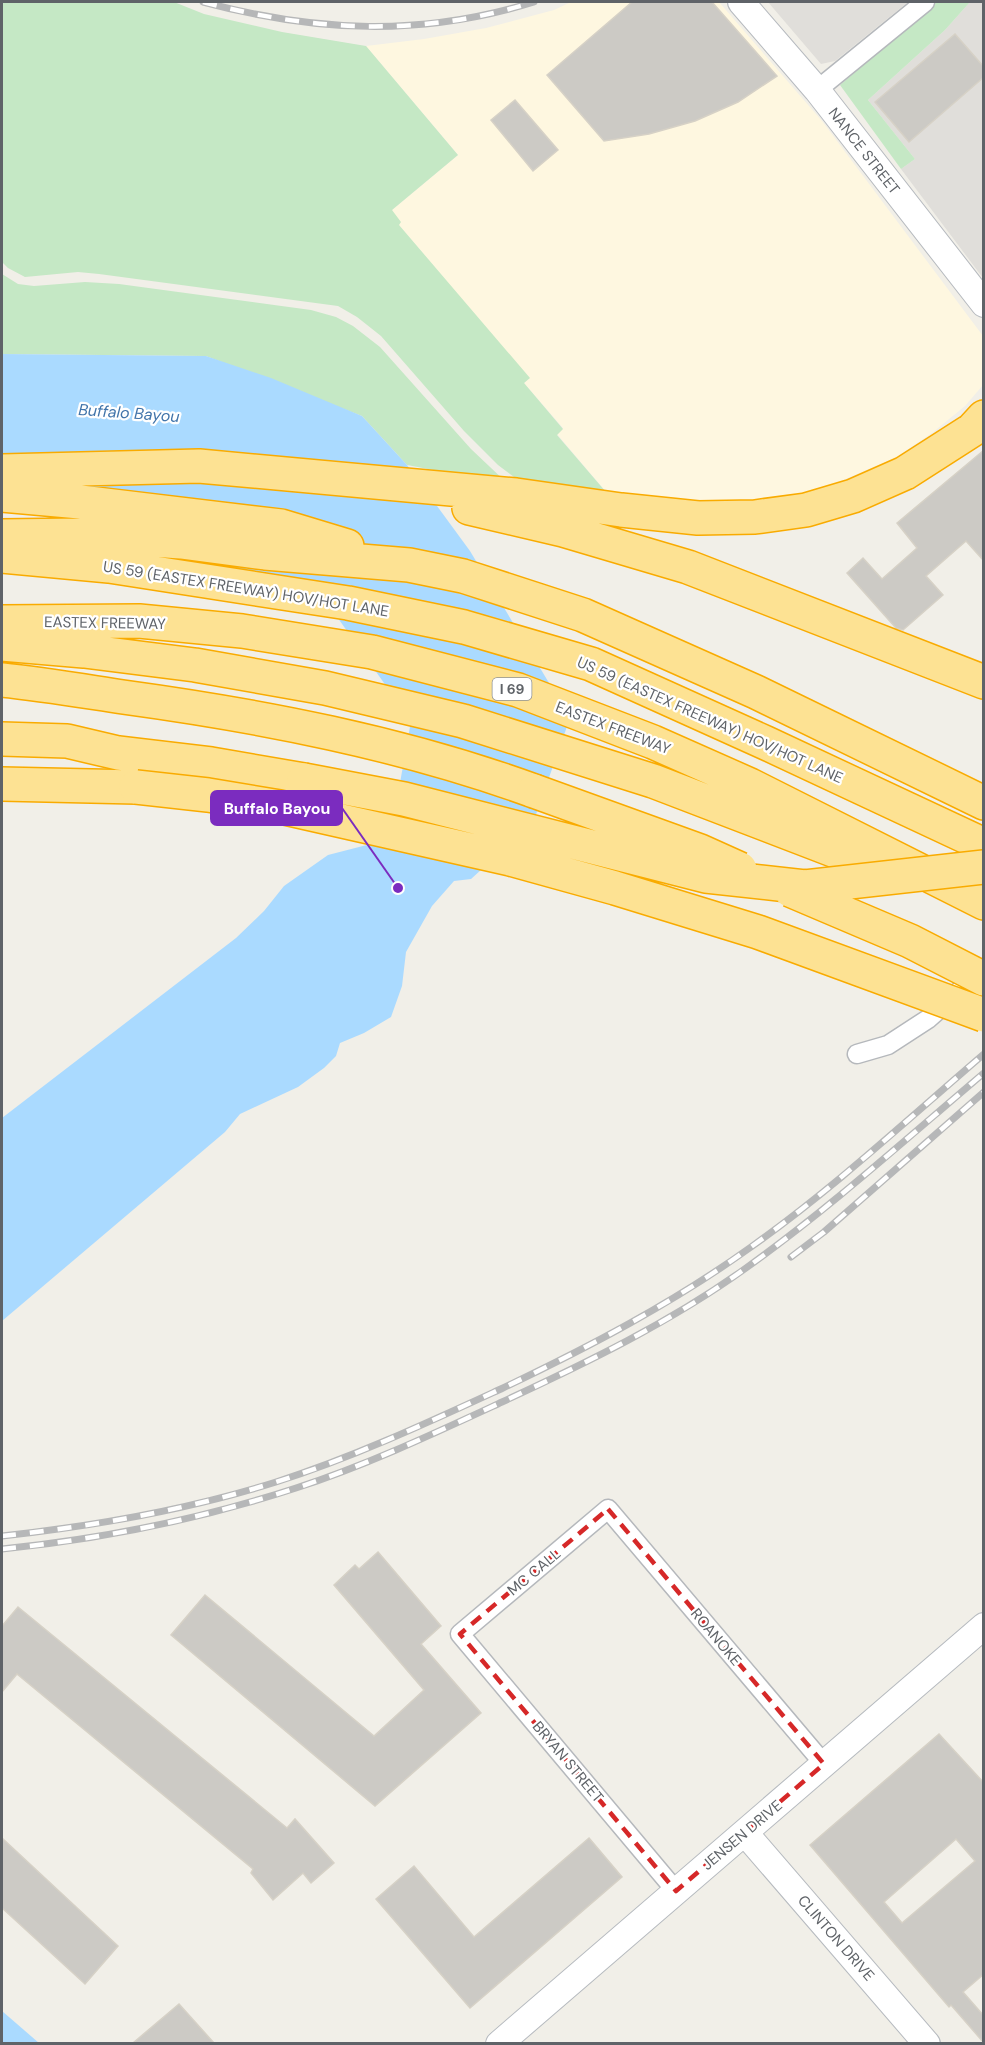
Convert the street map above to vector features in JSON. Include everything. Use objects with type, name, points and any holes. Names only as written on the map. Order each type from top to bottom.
[{"type":"highway","points":[[2,471],[199,466],[516,495],[698,518],[755,517],[806,510],[853,496],[905,473],[972,430],[984,417]]},
{"type":"highway","points":[[332,478],[563,530],[688,567],[984,682]]},
{"type":"highway","points":[[2,495],[281,526],[409,565],[463,576],[583,615],[756,692],[984,803]]},
{"type":"highway","points":[[2,536],[94,536],[181,542],[265,553],[409,565]]},
{"type":"highway","name":"US 59 (EASTEX FREEWAY) HOV/HOT LANE","points":[[2,556],[108,566],[348,603],[464,627],[549,652],[602,669],[984,845]]},
{"type":"highway","name":"EASTEX FREEWAY","points":[[2,622],[139,621],[242,631],[372,652],[518,690],[653,742],[750,785],[984,903]]},
{"type":"highway","points":[[2,644],[84,651],[195,665],[325,688],[463,721],[652,781],[984,908]]},
{"type":"highway","points":[[2,680],[216,710],[351,737],[484,773],[700,851],[910,942],[984,978]]},
{"type":"highway","points":[[2,739],[67,741],[118,753],[211,764],[404,799],[706,876],[805,887],[984,867]]},
{"type":"highway","points":[[2,753],[118,753]]},
{"type":"highway","points":[[2,784],[136,787],[208,795],[290,810],[510,859],[615,888],[758,932],[984,1015]]},
{"type":"main road","name":"NANCE STREET","points":[[741,2],[817,90],[984,304]]},
{"type":"main road","name":"JENSEN DRIVE","points":[[500,2043],[984,1626]]},
{"type":"main road","name":"CLINTON DRIVE","points":[[745,1833],[927,2043]]},
{"type":"street","points":[[817,90],[925,2]]},
{"type":"street","points":[[858,1054],[888,1045],[928,1019],[984,970]]},
{"type":"street","name":"MC CALL","points":[[460,1635],[608,1509]]},
{"type":"street","name":"ROANOKE","points":[[608,1509],[824,1764]]},
{"type":"street","name":"BRYAN STREET","points":[[460,1635],[676,1891]]},
{"type":"highlighted area","points":[[608,1509],[824,1764],[676,1891],[460,1634]]},
{"type":"shaded area","points":[[571,2],[719,2],[822,121],[983,336],[983,385],[965,406],[932,433],[895,458],[796,500],[755,506],[612,499],[557,434],[563,428],[524,383],[529,378],[398,224],[392,210],[458,155],[366,46],[486,28],[554,10]]},
{"type":"shaded area","points":[[768,2],[908,2],[835,61],[821,64]]},
{"type":"shaded area","points":[[970,2],[983,2],[983,278],[901,169],[915,159],[868,100],[945,30]]},
{"type":"green space","points":[[2,2],[174,2],[204,14],[282,32],[366,46],[458,155],[392,210],[401,222],[399,225],[530,378],[524,383],[563,429],[557,435],[612,499],[526,486],[498,465],[464,431],[381,336],[357,317],[338,306],[78,272],[25,277],[8,268],[2,262]]},
{"type":"green space","points":[[937,2],[970,2],[945,30],[868,100],[915,159],[901,169],[840,85]]},
{"type":"green space","points":[[2,274],[18,284],[34,286],[85,282],[119,284],[311,310],[336,317],[353,326],[380,347],[471,449],[508,484],[407,465],[362,416],[206,356],[2,354]]},
{"type":"water","points":[[2,354],[206,356],[271,378],[362,416],[407,465],[470,551],[570,718],[533,823],[471,879],[454,881],[432,906],[406,952],[402,986],[391,1017],[364,1033],[340,1043],[336,1056],[298,1087],[240,1114],[225,1132],[2,1321],[2,1118],[236,938],[264,911],[284,886],[328,855],[390,839],[411,721],[325,600],[2,504]]},
{"type":"water","points":[[2,2011],[39,2043],[2,2043]]},
{"type":"building","points":[[632,2],[712,2],[777,76],[738,102],[695,121],[649,134],[604,141],[547,75]]},
{"type":"building","points":[[955,34],[984,67],[984,77],[909,142],[875,102]]},
{"type":"building","points":[[515,100],[558,150],[533,171],[491,120]]},
{"type":"building","points":[[984,450],[984,561],[966,541],[926,576],[943,595],[903,630],[896,628],[847,573],[863,558],[882,579],[917,548],[897,523]]},
{"type":"building","points":[[378,1552],[441,1626],[421,1644],[481,1713],[375,1806],[171,1635],[205,1595],[374,1736],[424,1690],[334,1585],[355,1565],[359,1569]]},
{"type":"building","points":[[18,1607],[287,1828],[295,1819],[334,1863],[311,1883],[303,1873],[273,1900],[251,1873],[253,1869],[17,1674],[2,1692],[2,1626]]},
{"type":"building","points":[[939,1734],[984,1783],[984,1974],[963,1992],[984,2016],[984,2043],[951,2005],[949,2007],[810,1845]],"holes":[[[956,1839],[975,1861],[902,1923],[884,1902]]]},
{"type":"building","points":[[2,1838],[118,1946],[85,1984],[2,1908]]},
{"type":"building","points":[[589,1838],[622,1877],[470,2008],[376,1899],[414,1866],[474,1937]]},
{"type":"building","points":[[179,2004],[214,2043],[133,2043]]},
{"type":"railway","points":[[203,2],[286,20],[368,26],[451,21],[534,2]]},
{"type":"railway","points":[[2,1536],[140,1516],[209,1501],[276,1482],[334,1462],[391,1438],[535,1372],[661,1305],[751,1247],[840,1178],[984,1054]]},
{"type":"railway","points":[[2,1549],[77,1540],[151,1526],[224,1509],[296,1488],[400,1448],[565,1372],[658,1324],[746,1268],[838,1197],[984,1073]]},
{"type":"railway","points":[[791,1257],[824,1232],[984,1092]]},
{"type":"place","name":"Buffalo Bayou","points":[[398,888]]}]
